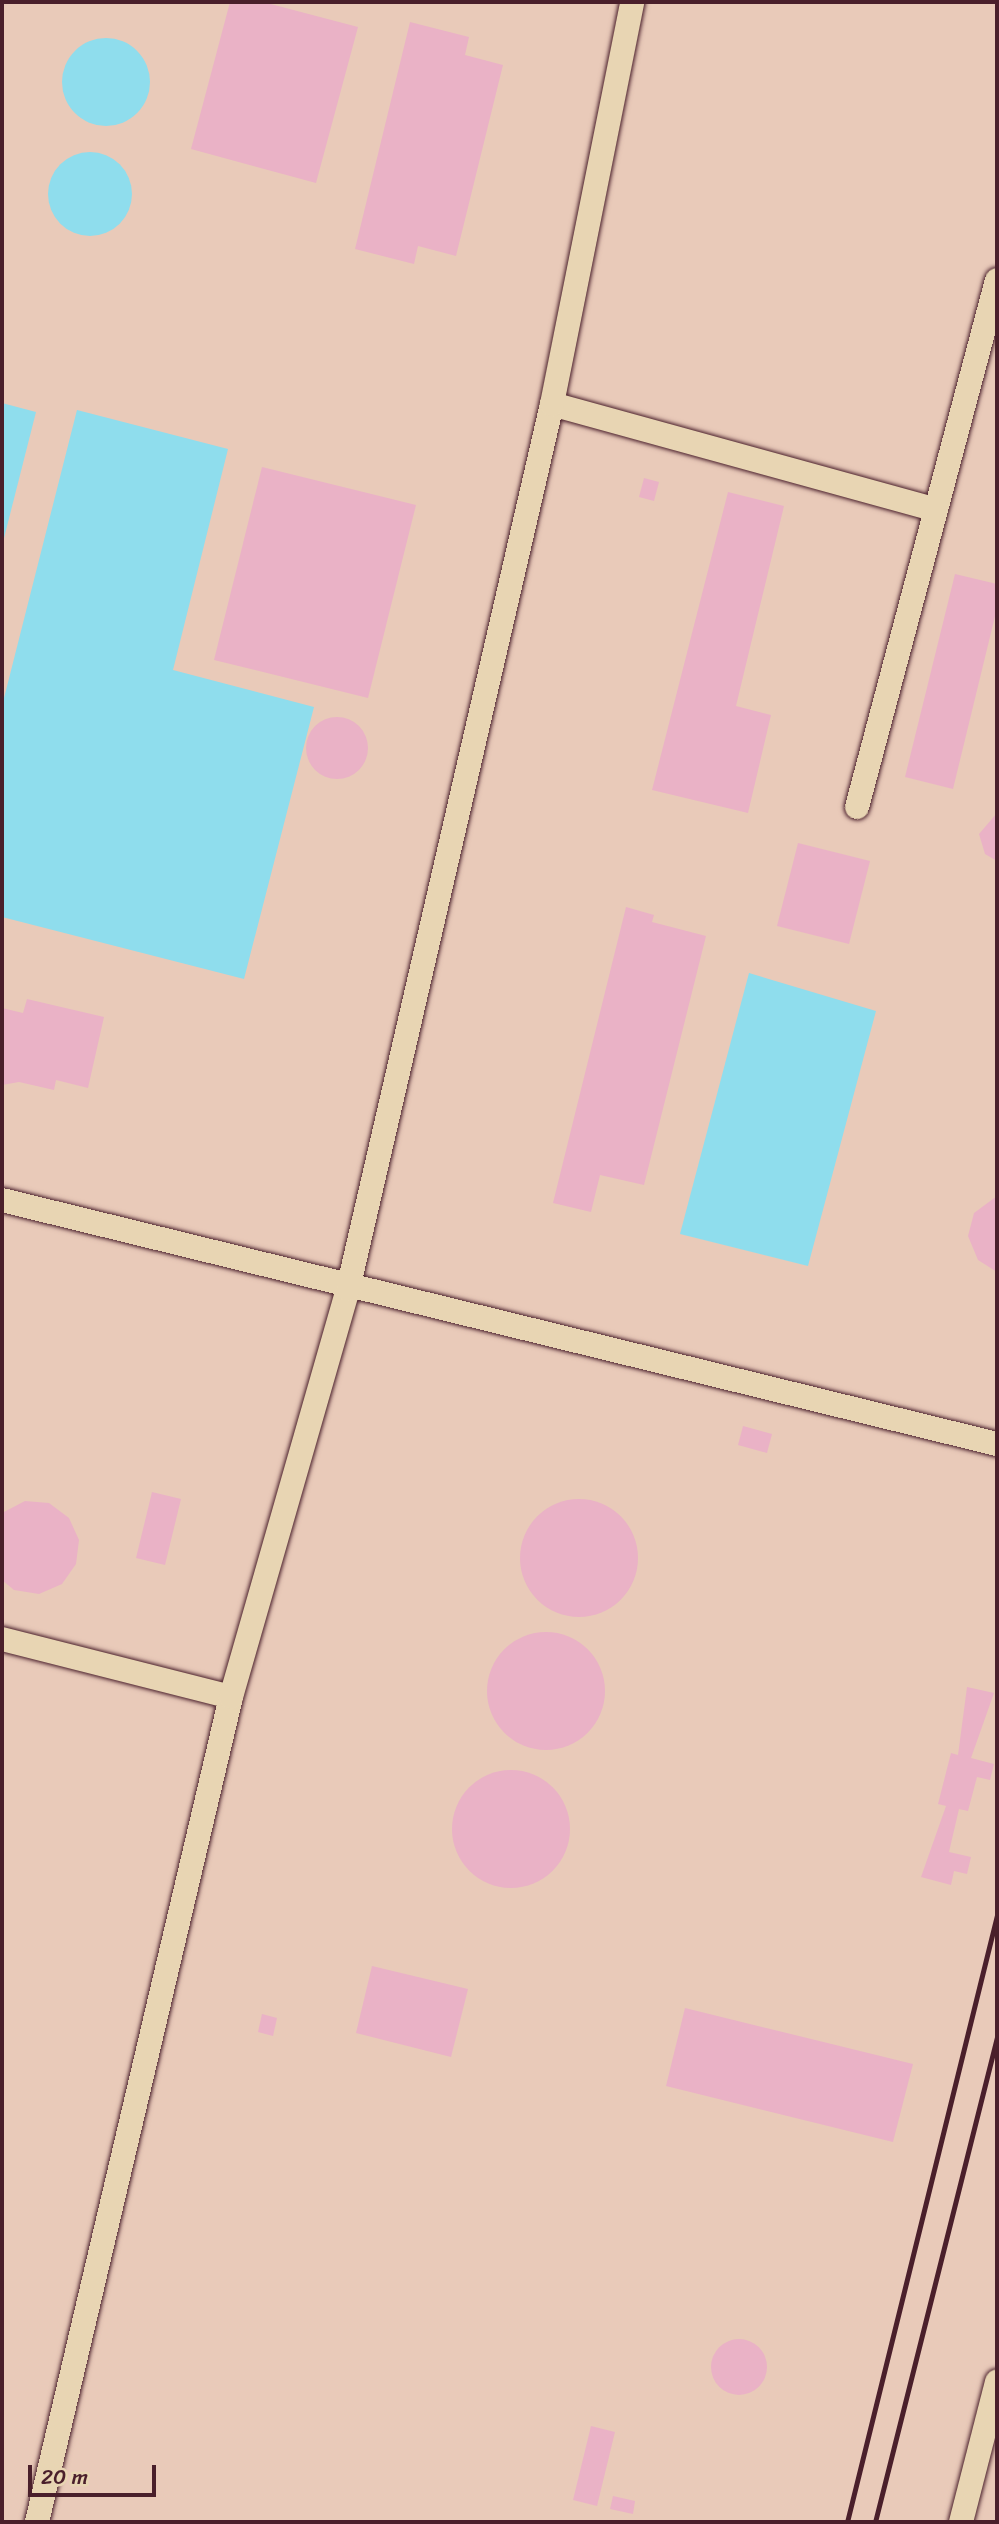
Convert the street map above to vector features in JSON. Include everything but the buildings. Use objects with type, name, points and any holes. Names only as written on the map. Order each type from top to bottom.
[{"type":"lane","points":[[37,2522],[231,1697],[348,1289],[552,404],[632,2]]},
{"type":"lane","points":[[857,807],[997,280]]},
{"type":"lane","points":[[552,404],[936,510]]},
{"type":"lane","points":[[2,1200],[348,1289],[997,1444]]},
{"type":"lane","points":[[2,1639],[231,1697]]},
{"type":"lane","points":[[961,2522],[997,2382]]},
{"type":"shaded area","points":[[2,2],[997,2],[997,2522],[2,2522]]},
{"type":"water","points":[[106,38],[123,41],[137,51],[147,65],[150,82],[147,99],[137,113],[123,123],[106,126],[89,123],[75,113],[65,99],[62,82],[65,65],[75,51],[89,41]]},
{"type":"water","points":[[82,152],[98,152],[114,159],[125,170],[132,186],[129,210],[120,224],[98,236],[82,236],[66,229],[55,218],[48,202],[48,186],[55,170],[66,159]]},
{"type":"water","points":[[2,403],[36,412],[2,546]]},
{"type":"water","points":[[77,410],[228,449],[173,670],[314,707],[244,979],[2,917],[2,706]]},
{"type":"water","points":[[749,973],[876,1011],[808,1266],[680,1234]]},
{"type":"railway","points":[[847,2522],[997,1915]]},
{"type":"railway","points":[[875,2522],[997,2037]]}]
